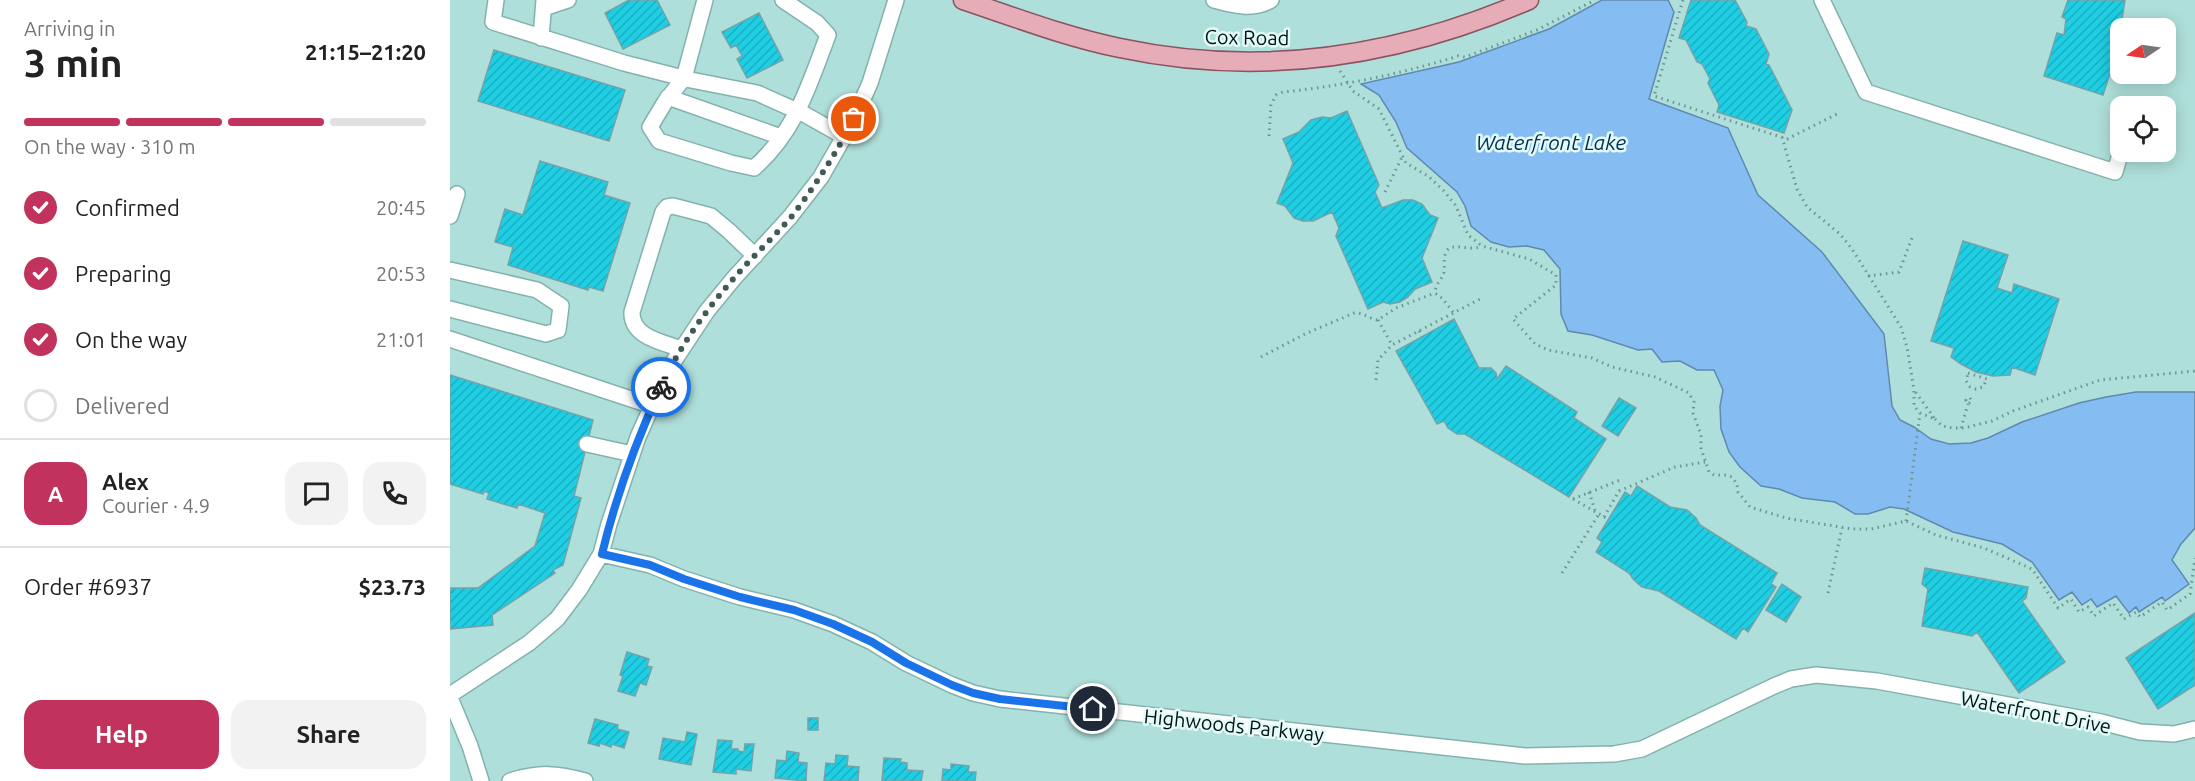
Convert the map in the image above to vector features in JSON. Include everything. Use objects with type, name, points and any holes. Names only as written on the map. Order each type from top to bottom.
[{"type":"main road","name":"Cox Road","points":[[963,0],[1070,35],[1130,50],[1250,62],[1331,57],[1423,39],[1529,0]]},
{"type":"street","points":[[496,0],[493,22],[624,63],[757,93],[799,112],[844,137]]},
{"type":"street","points":[[541,38],[544,4],[568,0]]},
{"type":"street","points":[[705,0],[684,78],[668,97],[650,128],[659,141],[754,168],[770,154],[799,112],[828,35],[817,23],[783,0]]},
{"type":"street","points":[[480,781],[470,746],[450,697],[529,643],[557,619],[579,590],[602,554],[609,524],[632,454],[652,406],[681,349],[707,311],[790,217],[821,177],[844,137],[870,83],[896,0]]},
{"type":"street","points":[[1214,0],[1232,5],[1257,6],[1271,0]]},
{"type":"street","points":[[1822,0],[1866,92],[2115,172],[2118,162]]},
{"type":"street","points":[[668,97],[781,137]]},
{"type":"street","points":[[450,216],[457,194]]},
{"type":"street","points":[[681,349],[646,336],[632,320],[637,295],[663,212],[667,207],[673,206],[711,216],[755,256]]},
{"type":"street","points":[[450,270],[537,290],[561,306],[558,330],[546,334],[450,309]]},
{"type":"street","points":[[450,339],[652,406]]},
{"type":"street","points":[[587,444],[632,454]]},
{"type":"street","name":"Highwoods Parkway","points":[[602,554],[650,565],[684,579],[740,597],[794,610],[833,624],[952,685],[1000,699],[1525,756],[1604,755],[1642,749],[1791,679],[1816,675],[1877,681]]},
{"type":"street","name":"Waterfront Drive","points":[[1877,681],[2101,722],[2140,732],[2174,734],[2195,729]]},
{"type":"street","points":[[510,781],[538,774],[555,774],[585,781]]},
{"type":"path","points":[[1269,136],[1271,105],[1276,95],[1283,92],[1348,84],[1404,73],[1458,56],[1465,57],[1537,30],[1595,0]]},
{"type":"path","points":[[1683,0],[1654,96],[1787,139],[1839,113]]},
{"type":"path","points":[[1331,57],[1353,91],[1379,109],[1406,163],[1428,176],[1456,206],[1468,235],[1482,246],[1529,259],[1556,274],[1556,285],[1512,319],[1535,344],[1548,350],[1592,358],[1612,367],[1655,377],[1689,393],[1694,402],[1693,413],[1701,435],[1701,448],[1709,472],[1714,475],[1732,477],[1737,484],[1738,492],[1750,507],[1786,518],[1842,528],[1871,529],[1906,521],[1936,535],[1984,548],[2032,569],[2058,608],[2071,599],[2079,612],[2088,607],[2094,616],[2113,603],[2124,619],[2136,612],[2140,617],[2162,602],[2167,610],[2190,594],[2195,558]]},
{"type":"path","points":[[1782,137],[1797,189],[1807,207],[1840,234],[1901,327],[1907,347],[1914,390],[1914,406],[1920,413],[1935,419]]},
{"type":"path","points":[[1385,192],[1403,155]]},
{"type":"path","points":[[1868,276],[1899,272],[1912,238]]},
{"type":"path","points":[[1435,293],[1436,284],[1444,274],[1446,253],[1449,248],[1454,246],[1471,249],[1482,246]]},
{"type":"path","points":[[1435,293],[1443,298],[1453,312]]},
{"type":"path","points":[[1378,320],[1396,308],[1435,293]]},
{"type":"path","points":[[1376,380],[1378,360],[1392,345],[1482,298]]},
{"type":"path","points":[[1261,357],[1305,334],[1354,313],[1378,320],[1392,345]]},
{"type":"path","points":[[1419,331],[1422,337]]},
{"type":"path","points":[[1914,390],[1942,426],[1961,428],[1992,421],[2013,411],[2100,380],[2195,371]]},
{"type":"path","points":[[1968,373],[1987,379],[1980,389],[1973,389],[1967,384],[1968,373]]},
{"type":"path","points":[[1961,428],[1968,404],[1966,400],[1970,398],[1973,389]]},
{"type":"path","points":[[1906,521],[1920,413]]},
{"type":"path","points":[[1604,517],[1619,491],[1675,467],[1705,462]]},
{"type":"path","points":[[1608,519],[1573,499],[1620,480]]},
{"type":"path","points":[[1589,492],[1598,513]]},
{"type":"path","points":[[1562,573],[1598,513]]},
{"type":"path","points":[[1827,593],[1842,528]]},
{"type":"water","name":"Waterfront Lake","points":[[1602,0],[1668,0],[1674,12],[1649,99],[1728,128],[1758,195],[1822,252],[1884,334],[1892,406],[1900,420],[1931,439],[1949,444],[1971,443],[1988,438],[2022,422],[2079,403],[2136,392],[2195,392],[2195,528],[2181,544],[2172,560],[2189,584],[2165,601],[2162,597],[2139,612],[2136,607],[2129,613],[2116,596],[2097,607],[2091,599],[2082,605],[2072,592],[2059,600],[2032,562],[2002,544],[1953,532],[1904,509],[1890,507],[1868,514],[1855,514],[1835,502],[1802,498],[1779,489],[1761,486],[1740,467],[1729,452],[1721,429],[1720,406],[1723,390],[1714,370],[1697,370],[1680,361],[1662,362],[1652,349],[1638,350],[1592,335],[1568,331],[1561,314],[1560,269],[1544,250],[1527,246],[1509,247],[1491,242],[1471,226],[1465,206],[1457,192],[1407,148],[1396,122],[1379,95],[1361,84],[1459,62],[1549,29]]},
{"type":"building","points":[[629,0],[657,0],[670,25],[623,49],[605,13]]},
{"type":"building","points":[[1691,0],[1735,0],[1747,22],[1746,26],[1756,29],[1769,54],[1766,64],[1769,65],[1792,110],[1784,133],[1717,112],[1719,105],[1708,83],[1710,79],[1702,64],[1697,62],[1686,40],[1679,38]]},
{"type":"building","points":[[2068,0],[2125,0],[2122,18],[2110,18],[2110,74],[2103,95],[2044,76],[2057,33],[2064,35],[2066,19],[2062,17]]},
{"type":"building","points":[[759,13],[783,60],[747,78],[737,59],[742,56],[736,45],[731,48],[722,32]]},
{"type":"building","points":[[494,50],[625,90],[609,141],[478,101]]},
{"type":"building","points":[[1347,111],[1379,185],[1375,192],[1382,208],[1403,200],[1413,200],[1422,204],[1430,215],[1438,218],[1422,258],[1432,282],[1415,289],[1400,302],[1390,304],[1383,302],[1368,309],[1336,236],[1339,228],[1332,212],[1313,221],[1303,221],[1294,218],[1285,206],[1277,203],[1293,163],[1283,139],[1299,132],[1311,120],[1322,117],[1331,118]]},
{"type":"building","points":[[540,161],[608,182],[604,195],[630,203],[603,291],[589,287],[588,290],[508,265],[513,247],[495,242],[505,209],[523,215]]},
{"type":"building","points":[[1963,241],[2008,255],[1997,288],[2012,293],[2014,284],[2059,299],[2035,375],[2012,367],[2010,375],[1993,376],[1976,372],[1951,357],[1954,348],[1931,341]]},
{"type":"building","points":[[1454,319],[1479,368],[1491,368],[1496,373],[1497,379],[1506,366],[1577,412],[1574,418],[1606,439],[1569,497],[1465,434],[1457,434],[1448,428],[1444,421],[1437,424],[1396,351]]},
{"type":"building","points":[[450,375],[593,420],[574,496],[581,498],[563,565],[553,570],[555,573],[492,615],[493,625],[450,629],[450,588],[478,588],[535,546],[545,513],[518,504],[517,508],[487,499],[489,493],[484,491],[483,494],[450,484]]},
{"type":"building","points":[[1619,398],[1636,408],[1618,436],[1602,426]]},
{"type":"building","points":[[1637,486],[1670,507],[1687,510],[1700,525],[1777,573],[1771,584],[1776,587],[1748,632],[1743,628],[1736,639],[1659,591],[1642,587],[1629,573],[1596,552],[1602,542],[1597,538],[1625,492],[1631,496]]},
{"type":"building","points":[[1925,568],[2028,587],[2026,598],[2022,601],[2065,662],[2019,693],[1977,632],[1972,636],[1922,626],[1928,589],[1922,584]]},
{"type":"building","points":[[1782,584],[1801,597],[1786,622],[1766,610]]},
{"type":"building","points":[[2195,613],[2195,685],[2158,709],[2126,658]]},
{"type":"building","points":[[627,652],[649,659],[647,666],[652,667],[646,685],[640,683],[635,696],[618,691]]},
{"type":"building","points":[[808,718],[818,718],[818,730],[808,730]]},
{"type":"building","points":[[595,719],[618,725],[617,729],[629,732],[624,748],[612,744],[611,747],[600,743],[599,746],[588,743]]},
{"type":"building","points":[[687,732],[697,734],[691,765],[659,759],[663,738],[685,742]]},
{"type":"building","points":[[718,740],[732,741],[731,749],[744,752],[745,744],[754,744],[751,771],[736,769],[736,774],[713,772]]},
{"type":"building","points":[[787,751],[799,753],[798,762],[807,763],[806,781],[775,778],[777,760],[786,761]]},
{"type":"building","points":[[836,755],[848,756],[847,766],[859,767],[858,781],[824,781],[826,763],[835,764]]},
{"type":"building","points":[[884,758],[901,759],[900,762],[907,763],[907,770],[923,771],[921,781],[882,781]]},
{"type":"building","points":[[951,764],[969,766],[968,772],[976,772],[975,781],[942,781],[943,769],[951,770]]},
{"type":"way so far","points":[[661,387],[668,370],[686,340],[735,277],[790,217],[821,177],[854,119]]},
{"type":"route","points":[[661,387],[638,437],[609,524],[602,554],[650,565],[684,579],[740,597],[794,610],[833,624],[872,642],[906,663],[973,693],[1000,699],[1093,709]]}]
